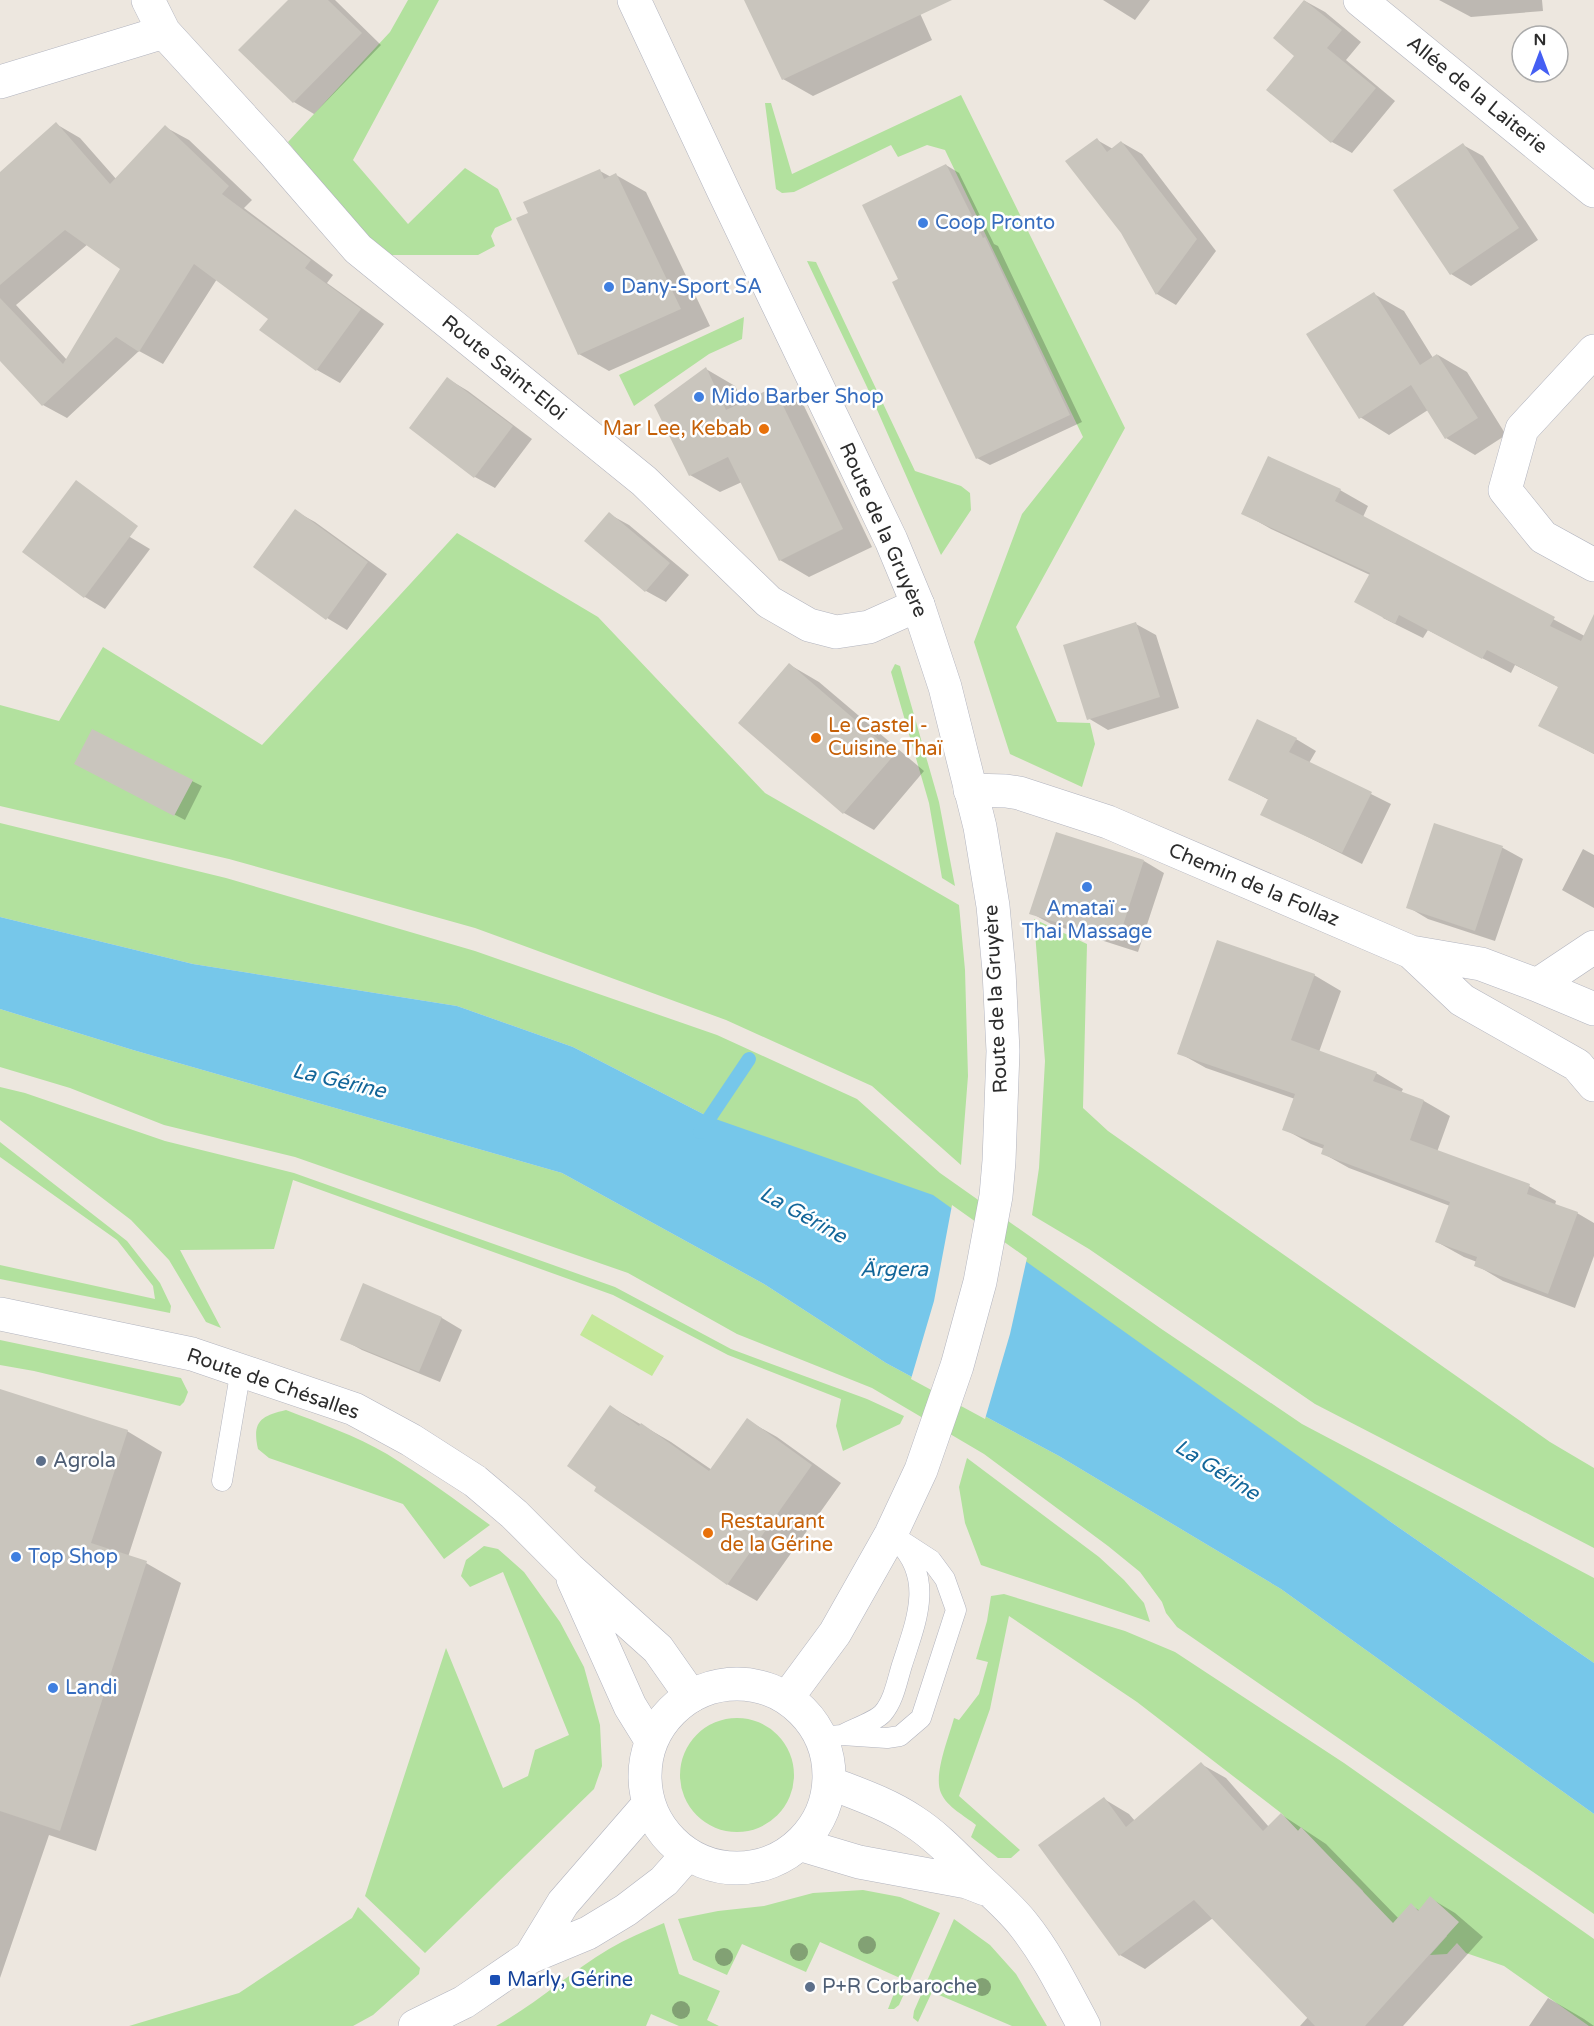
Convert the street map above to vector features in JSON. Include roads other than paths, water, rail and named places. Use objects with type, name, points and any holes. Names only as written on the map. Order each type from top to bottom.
[{"type":"street","name":"Route Saint-Eloi","points":[[148,0],[164,32],[358,249],[644,481],[769,602],[809,625],[836,632],[869,627],[918,605]]},
{"type":"street","name":"Route de la Gruyère","points":[[634,0],[891,540],[918,605],[945,687],[980,827],[992,895],[999,971],[1003,1051],[996,1196],[980,1282],[957,1366],[921,1470],[891,1534],[835,1634],[787,1698]]},
{"type":"street","name":"Allée de la Laiterie","points":[[1360,0],[1594,191]]},
{"type":"street","points":[[0,82],[164,32]]},
{"type":"street","points":[[1594,351],[1522,429],[1505,490],[1543,537],[1594,565]]},
{"type":"street","name":"Chemin de la Follaz","points":[[970,790],[1018,793],[1108,822],[1411,952],[1481,964],[1594,1009]]},
{"type":"street","points":[[1537,985],[1594,947]]},
{"type":"street","points":[[1411,952],[1462,1000],[1577,1065],[1594,1085]]},
{"type":"street","name":"Route de Chésalles","points":[[0,1314],[192,1354],[354,1408],[411,1440],[475,1481],[514,1514],[569,1569],[658,1649],[692,1696]]},
{"type":"street","name":"Route de Chésalles","points":[[569,1569],[630,1706],[651,1740]]},
{"type":"street","points":[[731,1683],[761,1686],[787,1698],[831,1736],[827,1804],[818,1827],[802,1845],[766,1863],[725,1866],[687,1855],[657,1824],[648,1805],[643,1784],[644,1763],[657,1726],[677,1706],[692,1696],[731,1683]]},
{"type":"street","points":[[830,1783],[878,1802],[913,1820],[948,1849],[1002,1900],[1047,1957],[1084,2026]]},
{"type":"street","points":[[530,1957],[563,1904],[648,1805]]},
{"type":"street","points":[[802,1845],[859,1862],[967,1882],[990,1891]]},
{"type":"street","points":[[415,2026],[464,2002],[530,1957],[588,1933],[626,1910],[664,1881],[687,1855]]},
{"type":"lane","points":[[222,1481],[241,1369]]},
{"type":"lane","points":[[831,1736],[887,1738],[900,1736],[921,1718],[957,1610],[945,1579],[931,1560],[891,1534]]},
{"type":"lane","points":[[831,1736],[882,1714],[891,1700],[919,1611],[920,1593],[914,1567],[903,1546],[891,1534]]},
{"type":"water","name":"Ärgera","points":[[0,917],[193,964],[457,1006],[573,1047],[707,1116],[933,1195],[1388,1520],[1594,1663],[1594,1814],[1281,1589],[1059,1456],[886,1363],[764,1284],[562,1173],[133,1050],[0,1009]]},
{"type":"waterway","points":[[700,1132],[749,1059]]},
{"type":"place","name":"Coop Pronto","points":[[923,223]]},
{"type":"place","name":"Dany-Sport SA","points":[[609,287]]},
{"type":"place","name":"Mido Barber Shop","points":[[699,397]]},
{"type":"place","name":"Mar Lee, Kebab","points":[[764,429]]},
{"type":"place","name":"Le Castel - Cuisine Thaï","points":[[816,738]]},
{"type":"place","name":"Amataï - Thai Massage","points":[[1087,887]]},
{"type":"place","name":"Agrola","points":[[41,1461]]},
{"type":"place","name":"Restaurant de la Gérine","points":[[708,1533]]},
{"type":"place","name":"Top Shop","points":[[16,1557]]},
{"type":"place","name":"Landi","points":[[53,1688]]},
{"type":"place","name":"Marly, Gérine","points":[[495,1980]]},
{"type":"place","name":"P+R Corbaroche","points":[[810,1987]]},
{"type":"water label","name":"La Gérine","points":[[339,1081]]},
{"type":"water label","name":"La Gérine","points":[[803,1215]]},
{"type":"water label","name":"La Gérine","points":[[1217,1470]]}]
